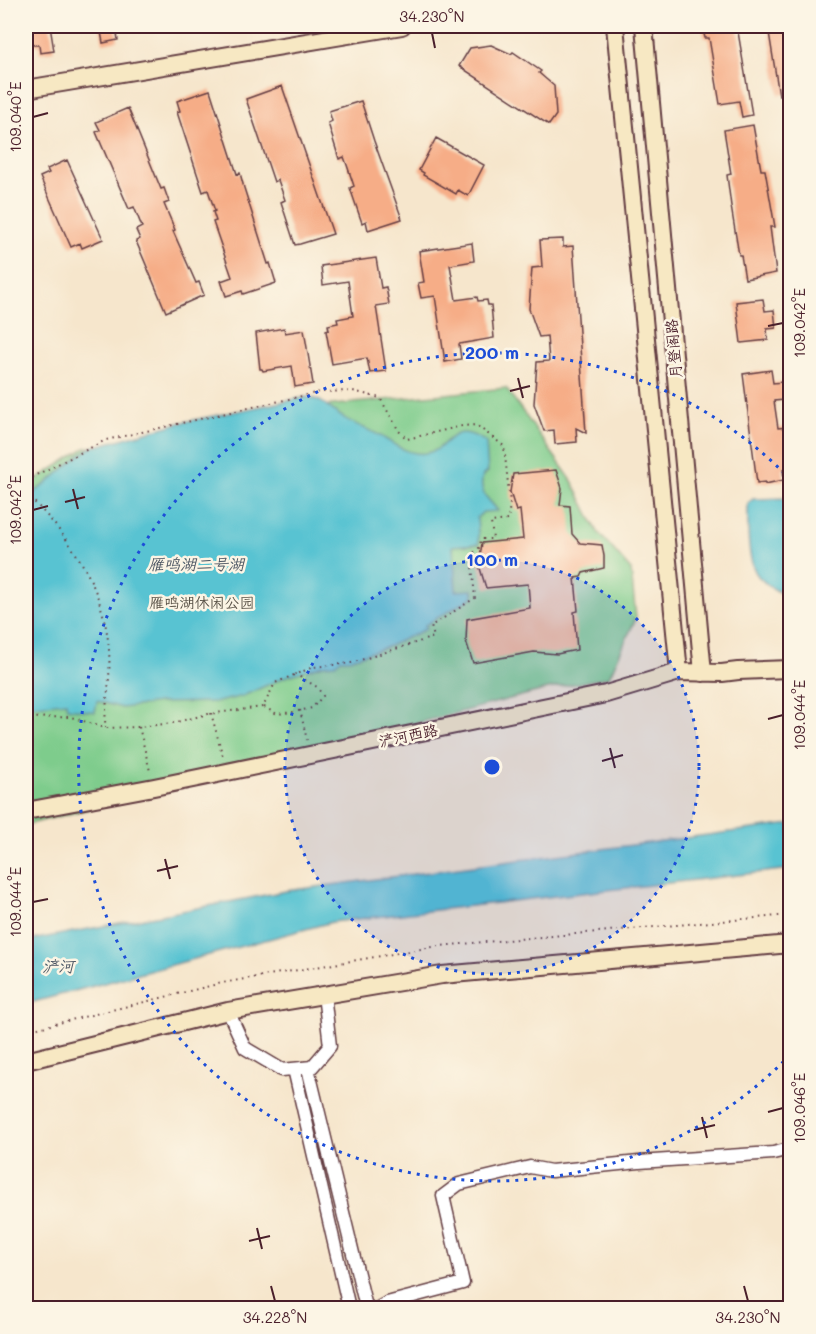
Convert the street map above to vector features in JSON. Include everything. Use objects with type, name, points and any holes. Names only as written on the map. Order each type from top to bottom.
[{"type":"street","points":[[26,90],[402,26]]},
{"type":"street","name":"月登阁路","points":[[615,26],[679,672]]},
{"type":"street","name":"月登阁路","points":[[644,26],[703,673]]},
{"type":"street","name":"浐河西路","points":[[26,811],[606,694],[679,672],[790,669]]},
{"type":"street","points":[[26,1062],[228,1011],[442,975],[790,944]]},
{"type":"street","points":[[228,1011],[245,1048],[282,1070],[312,1068],[330,1046],[324,994]]},
{"type":"street","points":[[308,1068],[365,1302],[369,1308]]},
{"type":"street","points":[[294,1069],[349,1308]]},
{"type":"street","points":[[378,1308],[387,1303],[463,1283],[443,1196],[459,1184],[530,1167],[551,1171],[639,1162],[773,1153],[790,1149]]},
{"type":"path","points":[[26,480],[106,440],[320,392],[353,391],[380,398],[407,439],[462,426],[476,425],[504,446],[510,503],[508,520],[491,522],[493,539],[481,539],[480,547],[471,555],[476,598],[431,626],[434,637],[351,663],[313,667],[275,683],[263,707]]},
{"type":"path","points":[[27,496],[59,528],[89,575],[105,621],[109,676],[105,728]]},
{"type":"path","points":[[26,718],[71,717],[105,728],[140,728],[173,723],[211,713],[263,707],[277,714],[312,708],[323,696],[317,687],[296,674]]},
{"type":"path","points":[[300,710],[310,755]]},
{"type":"path","points":[[211,713],[227,772]]},
{"type":"path","points":[[140,728],[154,787]]},
{"type":"path","points":[[26,1031],[222,983],[428,948],[790,915]]},
{"type":"green space","name":"雁鸣湖休闲公园","points":[[506,388],[572,481],[598,532],[631,570],[636,618],[609,677],[544,690],[26,825],[26,486],[85,448],[313,407]]},
{"type":"water","name":"雁鸣湖二号湖","points":[[306,397],[321,401],[346,419],[411,452],[428,453],[436,450],[455,435],[462,433],[486,442],[488,472],[483,475],[482,487],[485,496],[498,511],[483,512],[477,518],[479,544],[453,546],[456,591],[473,590],[473,597],[425,625],[426,629],[387,647],[285,677],[243,696],[218,702],[159,703],[122,708],[97,701],[95,712],[67,708],[66,702],[26,706],[26,497],[44,486],[93,447],[179,423]]},
{"type":"water","points":[[790,498],[790,598],[766,583],[755,571],[750,552],[748,503],[753,499]]},
{"type":"water","name":"浐河","points":[[790,824],[790,869],[332,922],[26,1004],[26,941],[286,891]]},
{"type":"building","points":[[30,26],[50,26],[54,51],[40,53],[39,45],[33,45]]},
{"type":"building","points":[[100,26],[116,26],[118,40],[103,43]]},
{"type":"building","points":[[702,26],[737,26],[752,115],[742,117],[739,101],[720,104],[709,38],[705,38]]},
{"type":"building","points":[[768,26],[790,26],[790,93],[779,95]]},
{"type":"building","points":[[491,45],[511,54],[513,52],[541,71],[539,73],[554,86],[556,115],[549,125],[459,66],[470,48]]},
{"type":"building","points":[[282,86],[333,234],[295,245],[281,202],[285,200],[278,180],[274,182],[246,99]]},
{"type":"building","points":[[210,90],[276,283],[243,294],[242,291],[226,296],[221,281],[232,277],[213,222],[216,221],[213,212],[215,211],[208,190],[203,192],[177,112],[180,111],[177,101]]},
{"type":"building","points":[[361,101],[402,219],[368,230],[366,221],[362,223],[350,188],[354,186],[347,165],[344,157],[339,159],[328,123],[332,121],[329,111]]},
{"type":"building","points":[[128,108],[161,189],[164,188],[169,202],[164,204],[175,230],[173,231],[196,283],[199,282],[204,295],[166,312],[136,241],[140,239],[136,230],[142,227],[134,207],[129,209],[96,132],[100,130],[96,122]]},
{"type":"building","points":[[753,125],[761,170],[765,170],[775,227],[770,227],[776,273],[745,279],[731,206],[727,175],[731,174],[724,130]]},
{"type":"building","points":[[436,138],[484,165],[468,196],[458,190],[456,194],[423,175],[424,173],[419,170]]},
{"type":"building","points":[[67,160],[103,239],[82,248],[80,243],[71,247],[40,177],[49,173],[47,169]]},
{"type":"building","points":[[563,239],[563,247],[573,246],[586,433],[576,428],[577,442],[555,444],[554,430],[544,431],[534,404],[537,362],[549,361],[547,336],[539,337],[529,309],[532,268],[542,267],[540,240]]},
{"type":"building","points":[[472,243],[474,261],[450,265],[456,300],[477,297],[478,301],[487,300],[488,305],[491,305],[494,338],[459,344],[461,359],[445,362],[435,296],[421,298],[418,283],[424,282],[419,251]]},
{"type":"building","points":[[376,258],[381,288],[386,287],[389,304],[376,306],[386,371],[370,373],[367,358],[332,364],[326,331],[329,330],[328,325],[338,323],[337,319],[353,316],[348,281],[323,285],[321,266]]},
{"type":"building","points":[[763,299],[765,311],[774,310],[776,328],[767,329],[768,340],[741,343],[736,302]]},
{"type":"building","points":[[284,328],[285,333],[304,330],[313,384],[295,387],[292,366],[263,371],[260,369],[256,333]]},
{"type":"building","points":[[771,370],[773,383],[782,382],[784,400],[774,401],[778,428],[788,427],[790,468],[783,469],[784,480],[765,484],[765,482],[757,483],[743,374]]},
{"type":"building","points":[[556,470],[562,488],[560,505],[570,506],[572,534],[580,543],[602,545],[604,556],[604,568],[583,573],[581,577],[575,578],[578,611],[574,612],[577,650],[557,654],[534,652],[473,663],[466,641],[467,619],[530,608],[528,584],[486,588],[479,565],[482,543],[523,539],[520,510],[516,511],[510,492],[513,474]]}]
